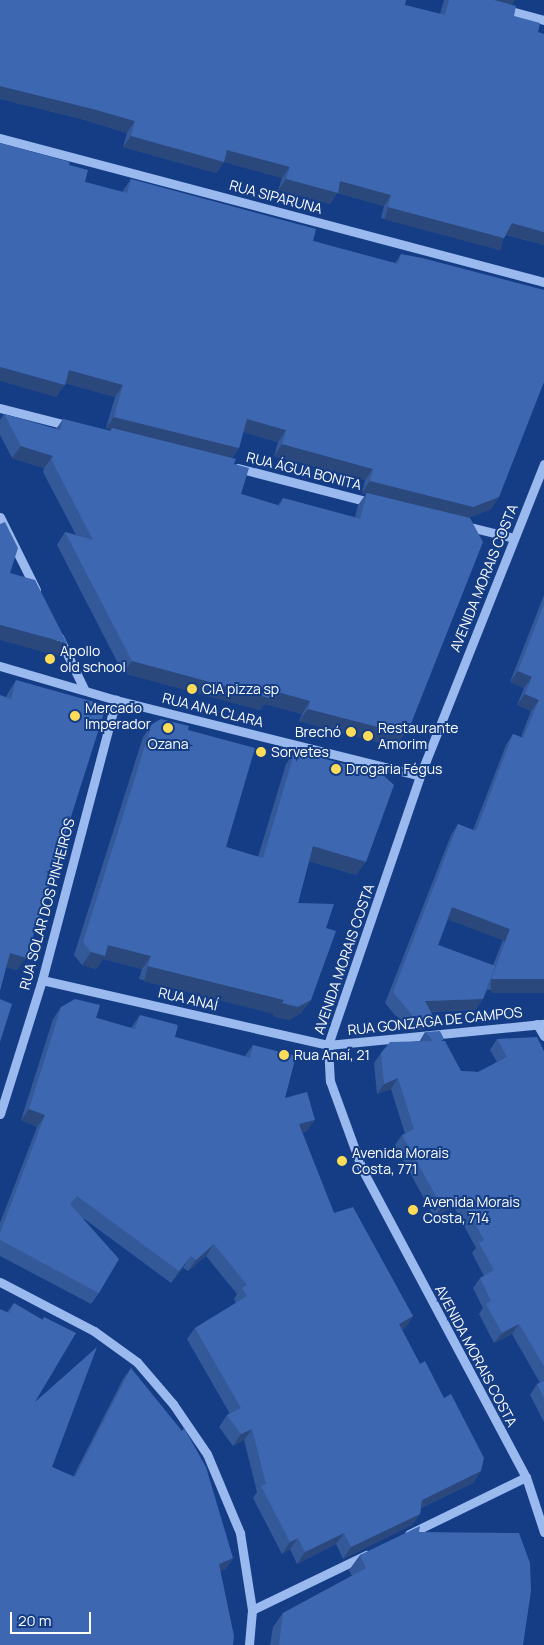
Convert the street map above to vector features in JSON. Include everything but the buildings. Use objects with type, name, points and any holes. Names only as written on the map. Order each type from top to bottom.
[{"type":"street","points":[[496,8],[544,20]]},
{"type":"street","name":"RUA SIPARUNA","points":[[0,138],[544,282]]},
{"type":"street","points":[[0,408],[76,428]]},
{"type":"street","name":"AVENIDA MORAIS COSTA","points":[[544,464],[420,776],[328,1045],[330,1081],[362,1169],[526,1477],[544,1532]]},
{"type":"street","name":"RUA ÁGUA BONITA","points":[[228,466],[381,505]]},
{"type":"street","points":[[0,516],[42,603]]},
{"type":"street","points":[[457,524],[514,538]]},
{"type":"street","points":[[55,628],[84,689]]},
{"type":"street","name":"RUA ANA CLARA","points":[[0,666],[84,689],[116,700],[420,776]]},
{"type":"street","name":"RUA SOLAR DOS PINHEIROS","points":[[0,1114],[42,980],[116,700]]},
{"type":"street","name":"RUA ANAÍ","points":[[42,980],[328,1045]]},
{"type":"street","points":[[541,1024],[544,1036]]},
{"type":"street","name":"RUA GONZAGA DE CAMPOS","points":[[328,1045],[541,1024]]},
{"type":"street","points":[[0,1282],[94,1331],[137,1362],[173,1404],[207,1454],[232,1508],[240,1533],[252,1610],[249,1645]]},
{"type":"street","points":[[402,1537],[526,1477]]},
{"type":"street","points":[[252,1610],[376,1550]]},
{"type":"place","name":"Apollo old school","points":[[50,659]]},
{"type":"place","name":"CIA pizza sp","points":[[192,689]]},
{"type":"place","name":"Mercado Imperador","points":[[75,716]]},
{"type":"place","name":"Ozana","points":[[168,728]]},
{"type":"place","name":"Brechó","points":[[351,732]]},
{"type":"place","name":"Restaurante Amorim","points":[[368,736]]},
{"type":"place","name":"Sorvetes","points":[[261,752]]},
{"type":"place","name":"Drogaria Fégus","points":[[336,769]]},
{"type":"place","name":"Rua Anaí, 21","points":[[284,1055]]},
{"type":"place","name":"Avenida Morais Costa, 771","points":[[342,1161]]},
{"type":"place","name":"Avenida Morais Costa, 714","points":[[413,1210]]}]
